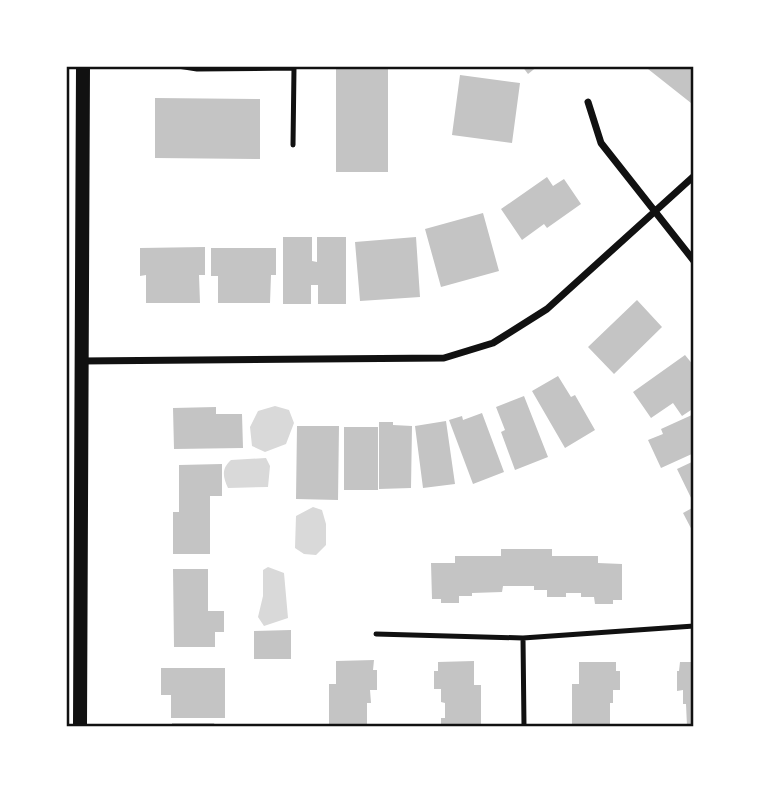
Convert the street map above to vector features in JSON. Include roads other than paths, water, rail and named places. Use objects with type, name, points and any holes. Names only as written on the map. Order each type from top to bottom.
[{"type":"main road","points":[[80,726],[83,66]]},
{"type":"street","points":[[588,102],[601,143],[694,261]]},
{"type":"street","points":[[81,361],[444,358],[493,342],[547,309],[694,176]]},
{"type":"lane","points":[[178,66],[197,69],[294,67],[293,145]]},
{"type":"lane","points":[[376,634],[523,638],[694,626]]},
{"type":"lane","points":[[523,638],[524,726]]}]
